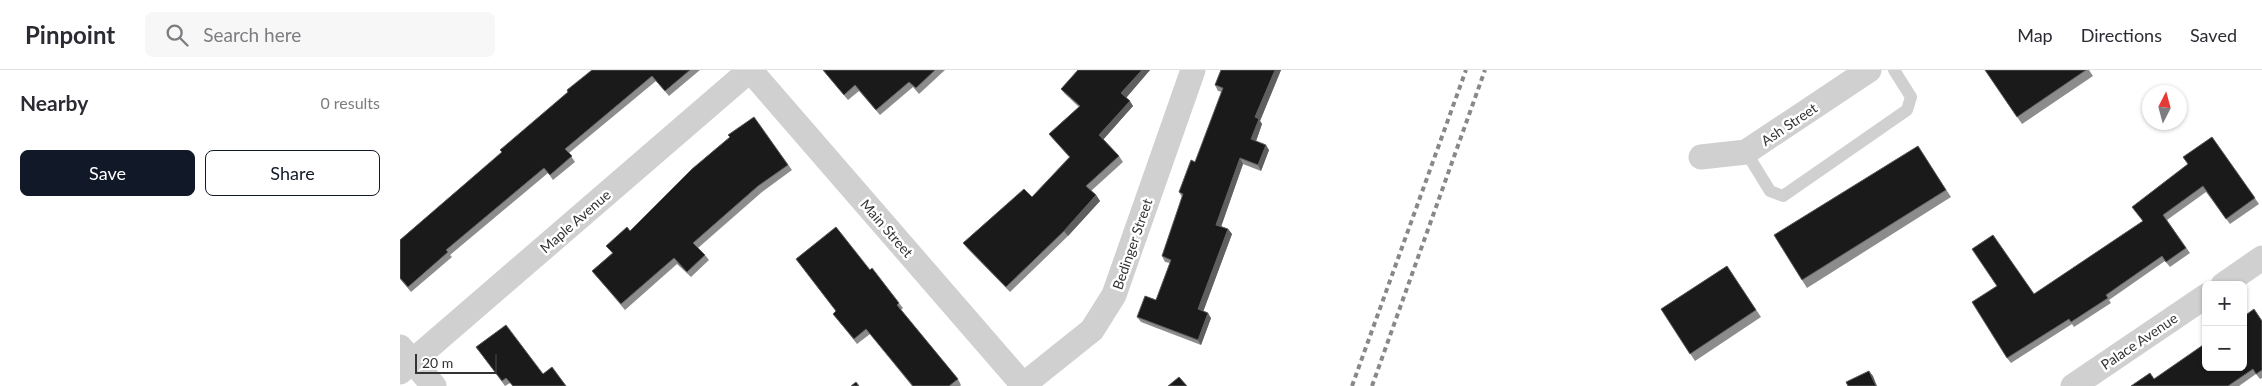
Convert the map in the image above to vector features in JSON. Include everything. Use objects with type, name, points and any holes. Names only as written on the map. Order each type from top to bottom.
[{"type":"street","name":"Maple Avenue","points":[[404,360],[750,70]]},
{"type":"street","name":"Main Street","points":[[750,70],[1023,386]]},
{"type":"street","name":"Bedinger Street","points":[[1023,386],[1092,330],[1114,295],[1193,70]]},
{"type":"street","name":"Ash Street","points":[[1702,157],[1746,152],[1856,73]]},
{"type":"street","points":[[2229,281],[2262,258]]},
{"type":"street","name":"Palace Avenue","points":[[2073,386],[2202,299]]},
{"type":"street","points":[[404,360],[434,386]]},
{"type":"lane","points":[[1746,152],[1770,191],[1783,196],[1908,110],[1911,97],[1894,70]]},
{"type":"building","points":[[592,70],[690,70],[665,91],[652,76],[565,149],[572,156],[550,175],[544,168],[446,250],[448,252],[408,287],[400,278],[400,240],[502,152],[500,150]]},
{"type":"building","points":[[823,70],[935,70],[916,88],[909,82],[876,110],[855,85],[844,95]]},
{"type":"building","points":[[1078,70],[1142,70],[1121,93],[1130,101],[1099,135],[1119,156],[1086,186],[1096,195],[1064,231],[1006,287],[963,243],[1024,189],[1032,197],[1070,157],[1049,134],[1080,106],[1061,89]]},
{"type":"building","points":[[1221,70],[1275,70],[1255,117],[1259,119],[1251,139],[1266,145],[1258,165],[1240,158],[1216,225],[1228,229],[1198,309],[1208,313],[1198,340],[1137,317],[1145,296],[1156,300],[1171,260],[1162,256],[1183,194],[1179,192],[1191,160],[1195,162],[1223,88],[1215,85]]},
{"type":"building","points":[[1985,70],[2086,70],[2017,117]]},
{"type":"building","points":[[754,117],[788,165],[758,186],[693,243],[705,255],[687,272],[674,258],[621,304],[592,271],[613,253],[606,246],[627,227],[630,231],[692,169],[730,137],[728,135]]},
{"type":"building","points":[[2212,137],[2255,198],[2226,219],[2203,186],[2163,215],[2186,248],[2166,262],[2162,256],[2106,295],[2108,298],[2071,322],[2069,319],[2007,358],[1972,302],[1997,286],[1972,249],[1993,235],[2034,294],[2143,221],[2132,207],[2188,164],[2183,157]]},
{"type":"building","points":[[1918,146],[1946,190],[1802,280],[1774,235]]},
{"type":"building","points":[[836,227],[870,270],[872,268],[899,303],[897,305],[958,379],[949,386],[913,386],[866,329],[854,339],[833,314],[836,311],[796,259]]},
{"type":"building","points":[[1727,266],[1756,310],[1690,354],[1661,309]]},
{"type":"building","points":[[2254,309],[2262,321],[2262,370],[2256,374],[2253,369],[2228,386],[2131,386],[2150,373],[2154,379],[2202,346],[2202,371],[2247,371],[2247,314]]},
{"type":"building","points":[[506,325],[543,374],[552,367],[566,386],[513,386],[506,378],[502,381],[476,347]]},
{"type":"building","points":[[1869,371],[1876,386],[1848,386],[1846,382]]},
{"type":"building","points":[[1179,377],[1187,386],[1168,386]]},
{"type":"building","points":[[856,382],[859,386],[851,386]]},
{"type":"railway","points":[[1352,386],[1466,70]]},
{"type":"railway","points":[[1372,386],[1485,70]]}]
